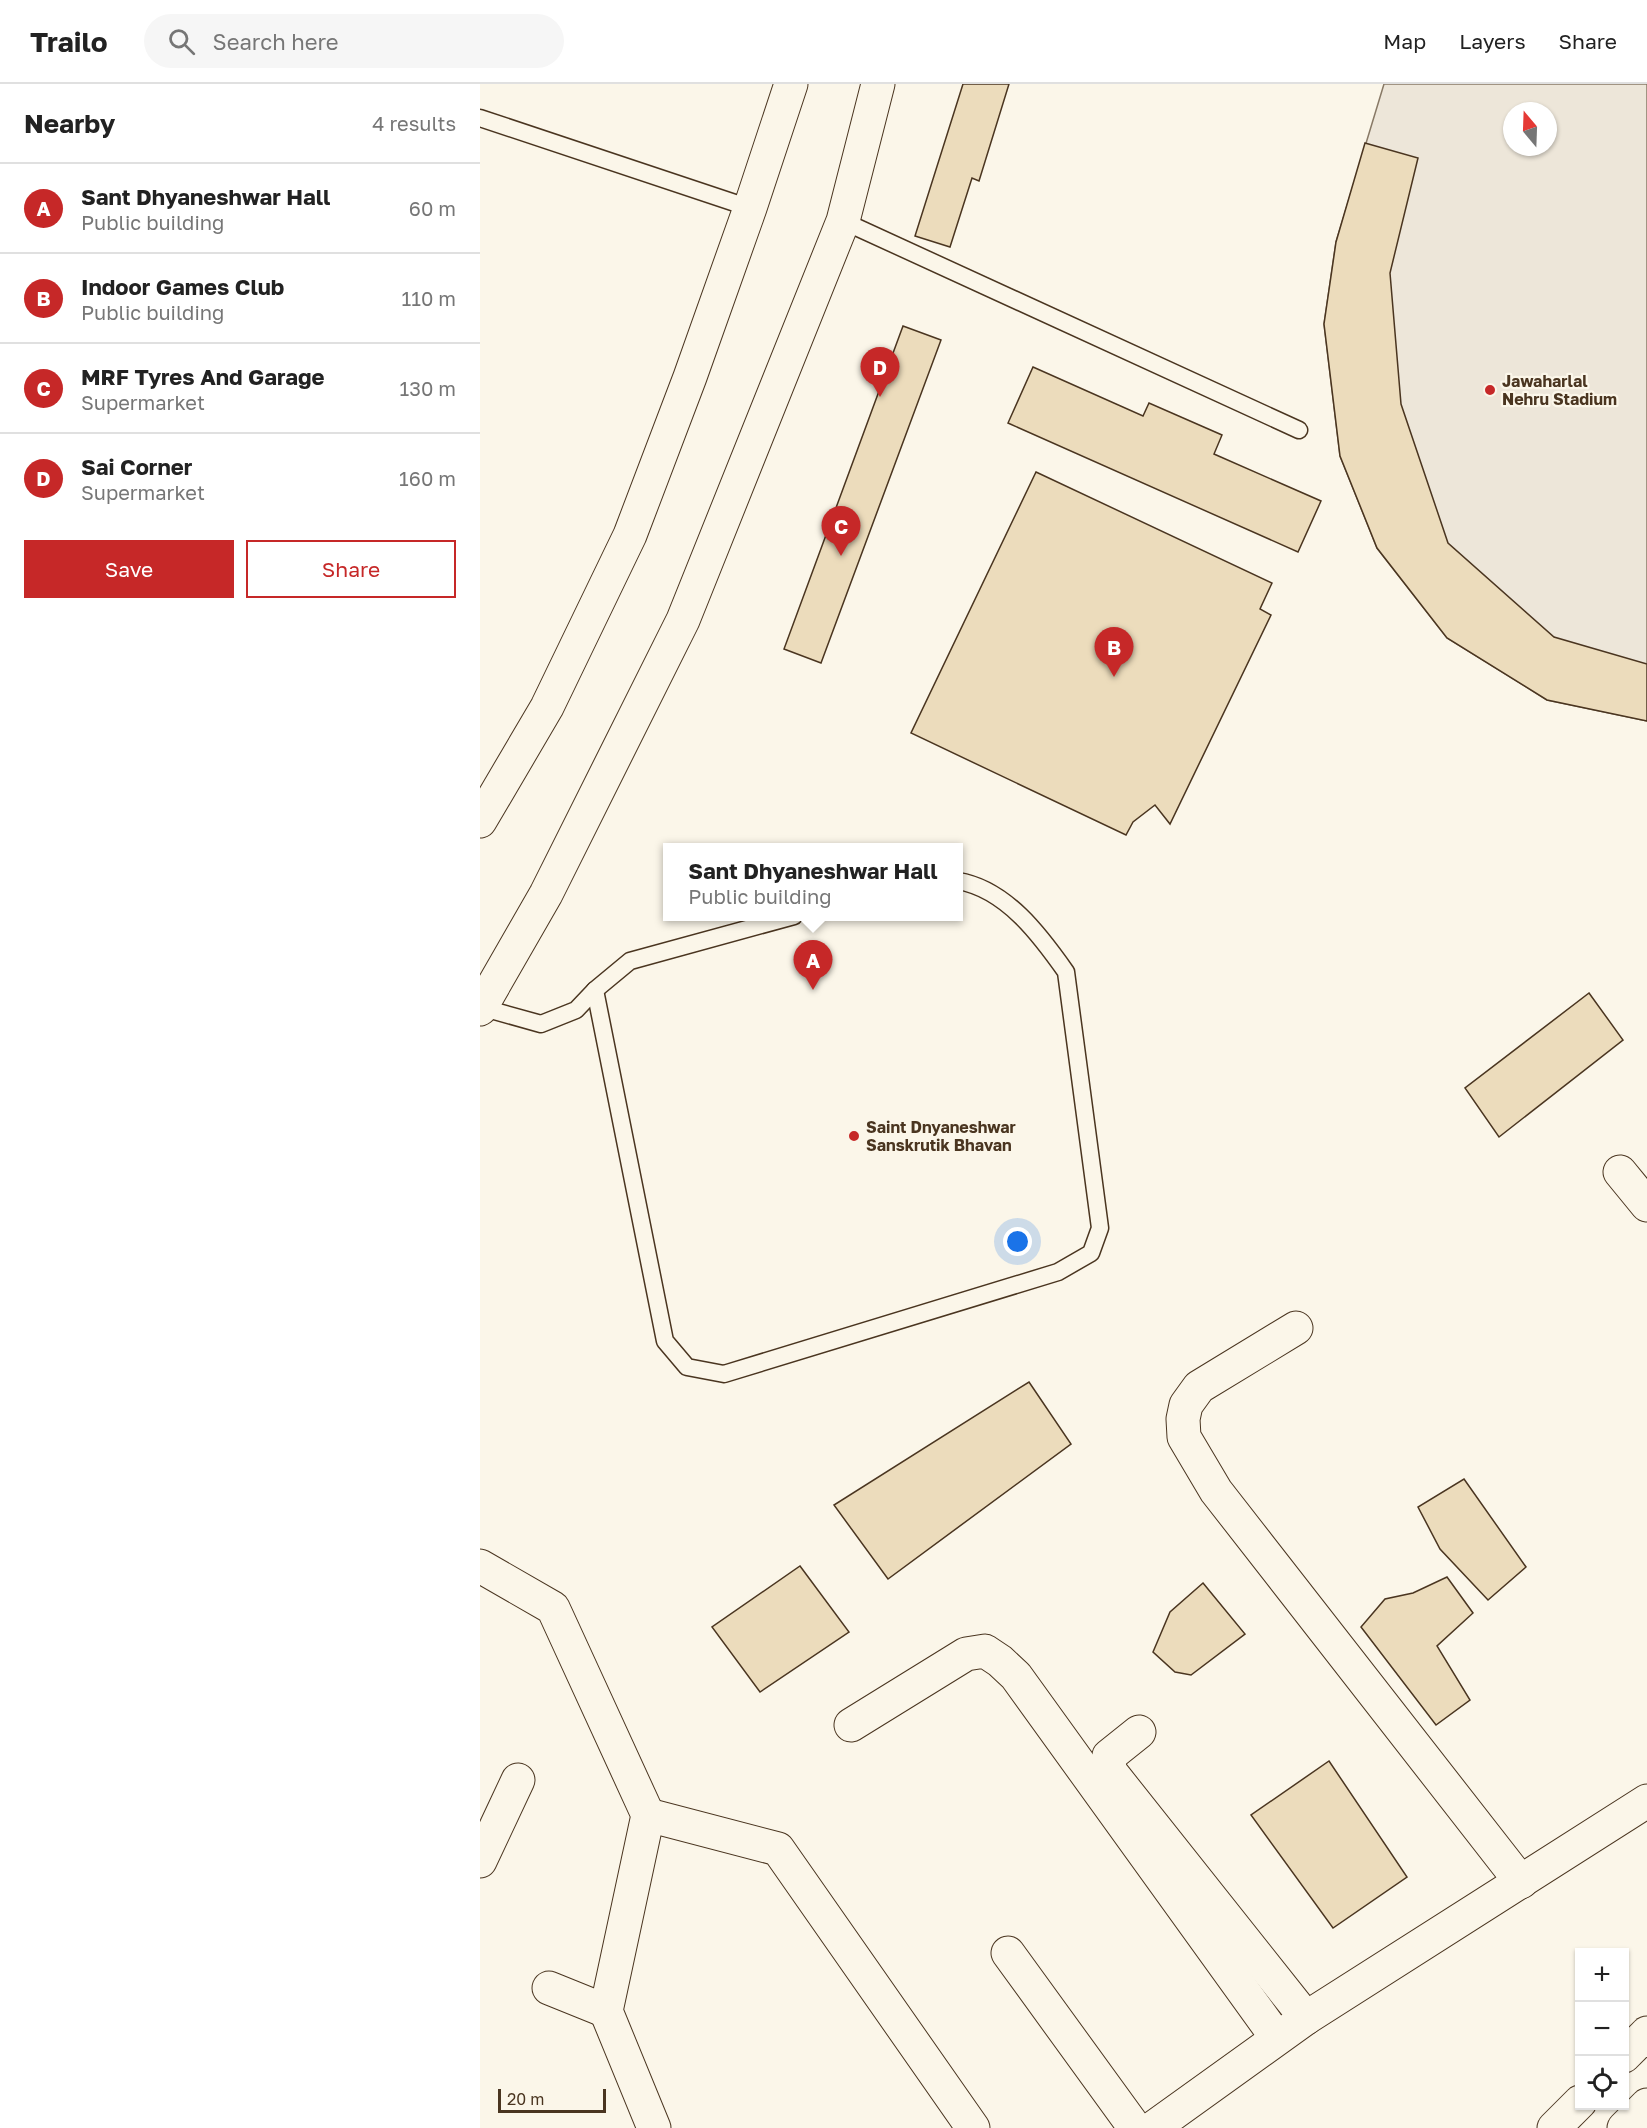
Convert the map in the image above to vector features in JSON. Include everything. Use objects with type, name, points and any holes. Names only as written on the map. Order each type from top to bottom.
[{"type":"street","points":[[480,820],[547,707],[630,535],[686,388],[791,84]]},
{"type":"street","points":[[480,1008],[546,894],[683,620],[843,221],[878,84]]},
{"type":"street","points":[[1620,1172],[1647,1205]]},
{"type":"street","points":[[1296,1328],[1199,1387],[1186,1405],[1183,1419],[1184,1437],[1216,1491],[1521,1882]]},
{"type":"street","points":[[480,1566],[553,1608],[648,1815],[606,2011],[654,2128]]},
{"type":"street","points":[[851,1725],[966,1654],[985,1651],[1000,1661],[1016,1676],[1277,2038]]},
{"type":"street","points":[[1138,1732],[1109,1756],[1110,1771],[1306,2018]]},
{"type":"street","points":[[480,1860],[519,1780]]},
{"type":"street","points":[[1153,2128],[1306,2018],[1647,1801]]},
{"type":"street","points":[[648,1815],[778,1849],[973,2128]]},
{"type":"street","points":[[1008,1953],[1135,2128]]},
{"type":"street","points":[[549,1988],[606,2011]]},
{"type":"street","points":[[1629,2051],[1647,2032]]},
{"type":"street","points":[[1624,2128],[1647,2104]]},
{"type":"street","points":[[1554,2128],[1575,2107]]},
{"type":"lane","points":[[480,118],[750,208]]},
{"type":"lane","points":[[843,221],[1299,430]]},
{"type":"lane","points":[[595,990],[665,1341],[687,1367],[724,1374],[1058,1272],[1091,1253],[1100,1227],[1066,972],[1043,939],[1012,909],[988,890],[963,881]]},
{"type":"lane","points":[[480,1008],[541,1024],[576,1010],[595,990],[630,961],[776,921]]},
{"type":"shaded area","name":"Jawaharlal Nehru Stadium","points":[[1384,84],[1647,84],[1647,721],[1547,700],[1447,638],[1377,548],[1340,456],[1324,324],[1336,242]]},
{"type":"building","points":[[963,84],[1009,84],[979,181],[972,178],[950,247],[915,236]]},
{"type":"building","points":[[1365,143],[1418,158],[1390,273],[1401,404],[1448,543],[1554,637],[1647,664],[1647,721],[1547,700],[1447,638],[1377,548],[1340,456],[1324,324],[1336,242]]},
{"type":"building","points":[[903,326],[941,340],[821,663],[784,649]]},
{"type":"building","points":[[1033,367],[1143,416],[1149,403],[1222,435],[1214,454],[1321,501],[1298,552],[1008,423]]},
{"type":"building","points":[[1036,472],[1272,583],[1260,609],[1271,615],[1170,824],[1155,805],[1133,822],[1126,835],[911,733]]},
{"type":"building","points":[[1589,993],[1623,1040],[1499,1137],[1465,1088]]},
{"type":"building","points":[[1029,1382],[1071,1444],[888,1579],[834,1505]]},
{"type":"building","points":[[1464,1479],[1526,1567],[1488,1600],[1440,1549],[1418,1507]]},
{"type":"building","points":[[800,1566],[849,1632],[760,1692],[712,1627]]},
{"type":"building","points":[[1447,1577],[1473,1613],[1437,1646],[1470,1700],[1436,1725],[1361,1627],[1385,1599],[1413,1593]]},
{"type":"building","points":[[1203,1583],[1245,1634],[1191,1675],[1175,1672],[1153,1652],[1170,1612]]},
{"type":"building","points":[[1329,1761],[1407,1877],[1333,1928],[1251,1815]]},
{"type":"place","name":"Jawaharlal Nehru Stadium","points":[[1490,390]]},
{"type":"place","name":"Sai Corner","points":[[880,397]]},
{"type":"place","name":"MRF Tyres And Garage","points":[[841,556]]},
{"type":"place","name":"Indoor Games Club","points":[[1114,677]]},
{"type":"place","name":"Sant Dhyaneshwar Hall","points":[[813,990]]},
{"type":"place","name":"Saint Dnyaneshwar Sanskrutik Bhavan","points":[[854,1136]]}]
